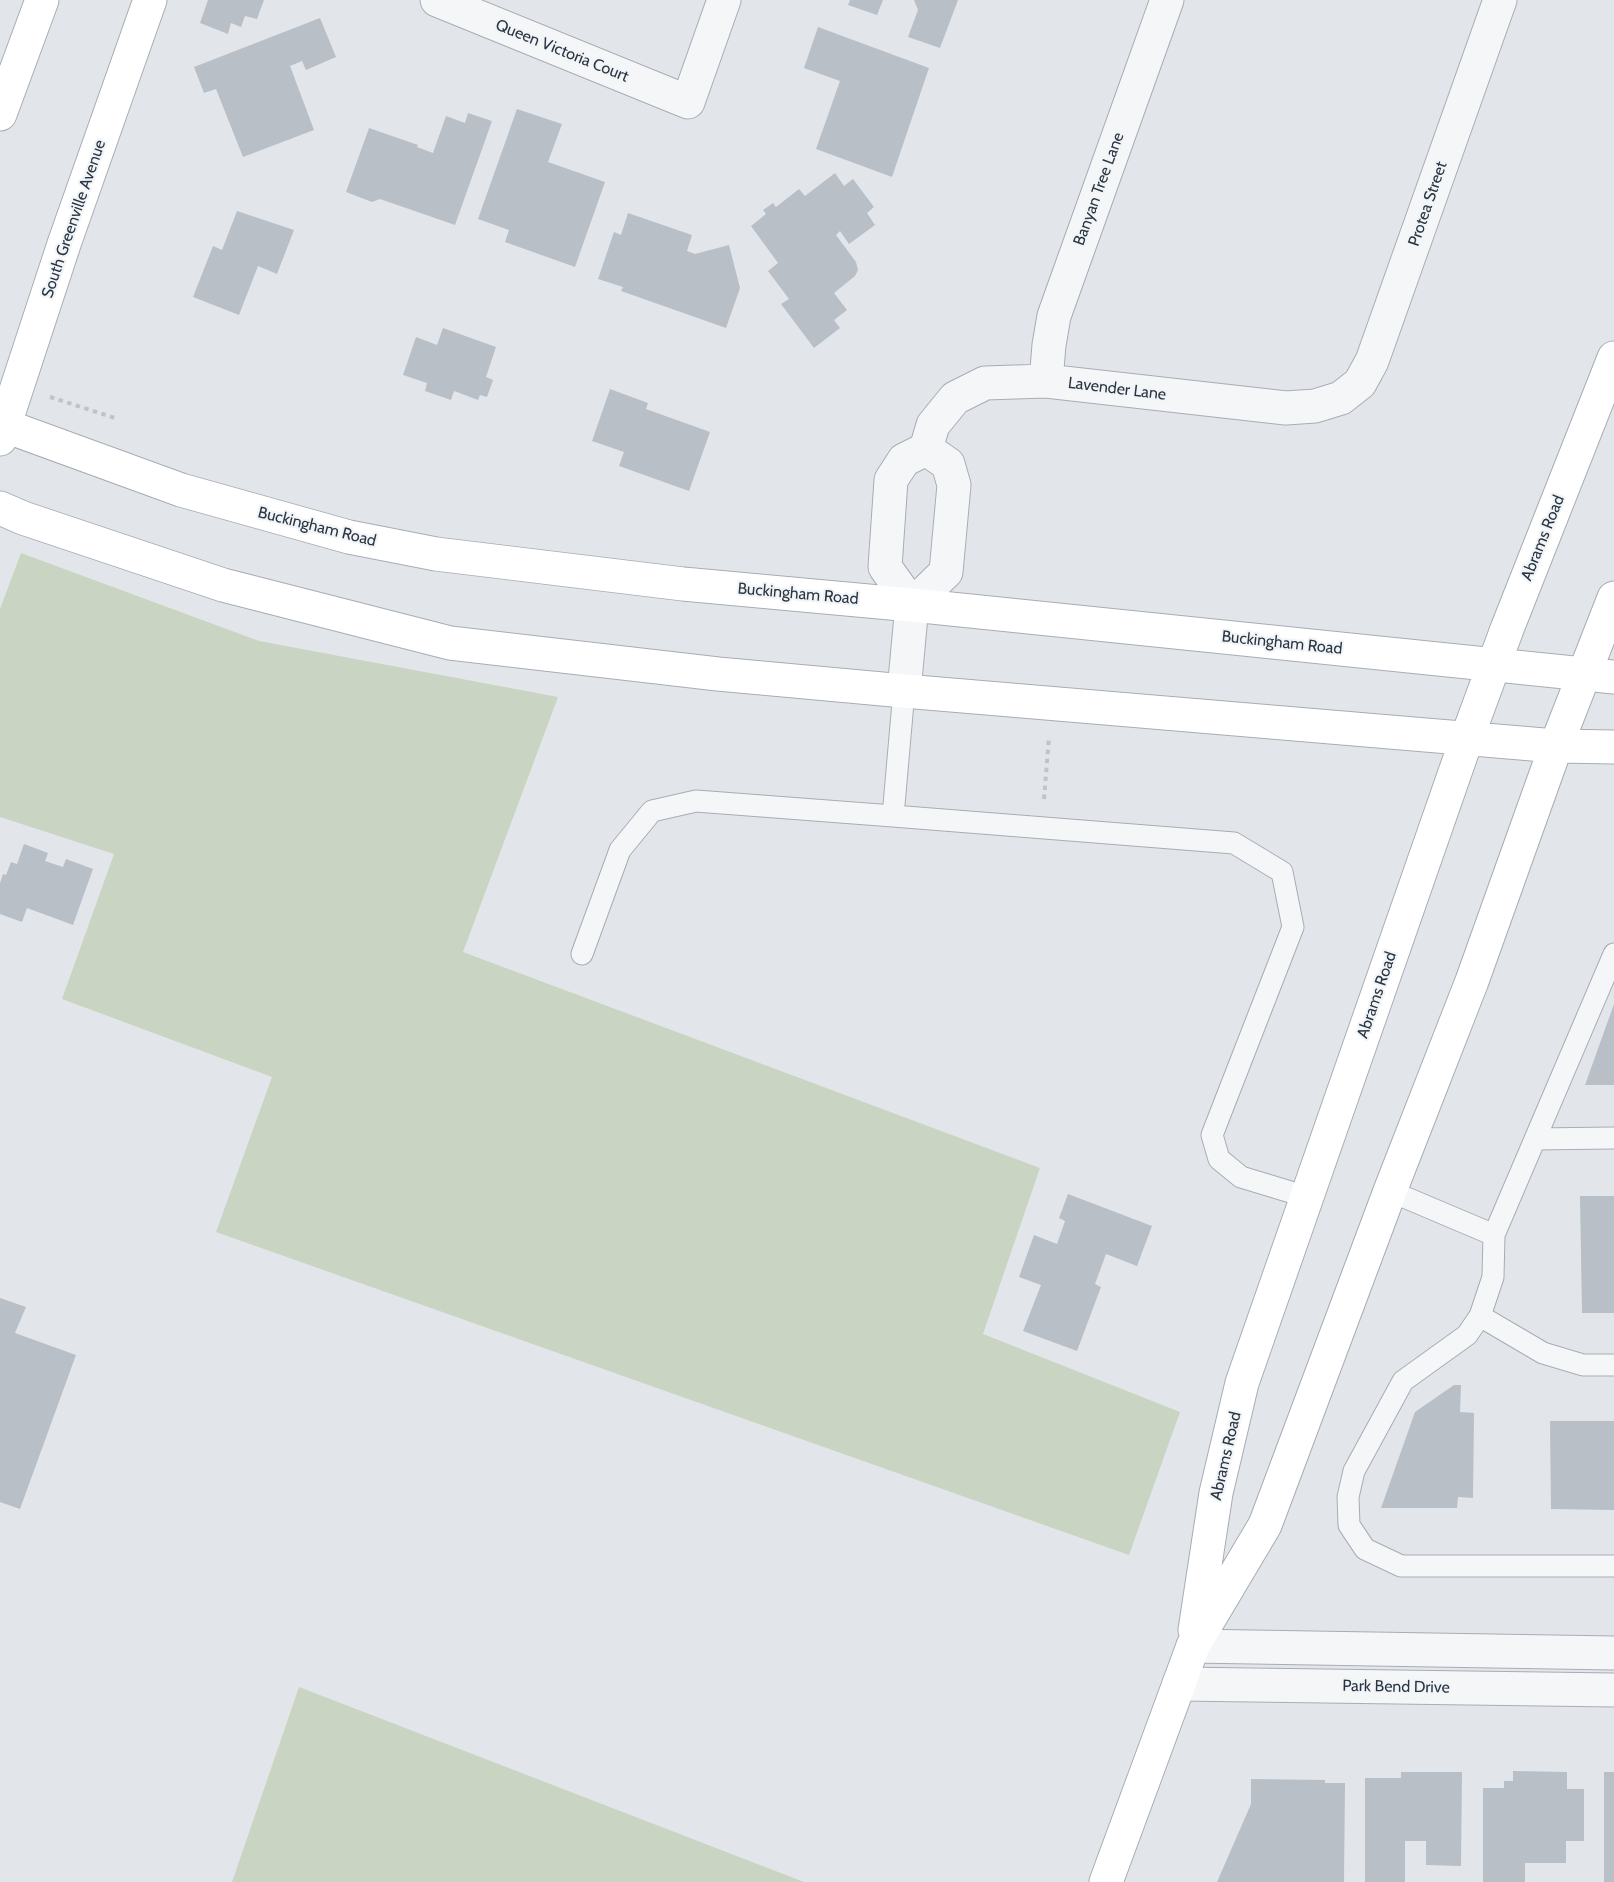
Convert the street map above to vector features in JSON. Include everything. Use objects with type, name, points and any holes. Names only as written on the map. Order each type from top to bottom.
[{"type":"main road","points":[[0,114],[42,0]]},
{"type":"main road","name":"South Greenville Avenue","points":[[2,429],[150,0]]},
{"type":"main road","name":"Abrams Road","points":[[1193,1646],[1216,1494],[1242,1383],[1467,738],[1614,358]]},
{"type":"main road","name":"Buckingham Road","points":[[2,429],[181,490],[349,537],[436,554],[684,584],[912,605],[1599,676]]},
{"type":"main road","points":[[0,508],[23,518],[223,585],[450,643],[718,674],[904,691],[1556,746],[1614,747]]},
{"type":"main road","name":"Abrams Road","points":[[1106,1882],[1193,1646],[1265,1525],[1390,1191],[1472,981],[1556,746],[1599,676],[1614,598]]},
{"type":"street","name":"Queen Victoria Court","points":[[437,0],[688,102],[724,0]]},
{"type":"street","name":"Banyan Tree Lane","points":[[1046,381],[1054,316],[1167,0]]},
{"type":"street","name":"Protea Street","points":[[1341,398],[1360,383],[1372,361],[1500,0]]},
{"type":"street","name":"Lavender Lane","points":[[926,449],[933,425],[955,398],[985,383],[1046,381],[1286,408],[1315,406],[1341,398]]},
{"type":"street","points":[[904,691],[912,605],[946,572],[954,485],[948,464],[926,449],[904,460],[891,480],[885,567],[912,605]]},
{"type":"street","points":[[1193,1646],[1614,1653]]},
{"type":"street","name":"Park Bend Drive","points":[[1179,1684],[1614,1690]]},
{"type":"lane","points":[[893,816],[904,691]]},
{"type":"lane","points":[[582,954],[620,850],[651,811],[696,801],[1234,843],[1282,872],[1293,927],[1212,1135],[1219,1159],[1241,1177],[1307,1197]]},
{"type":"lane","points":[[1614,954],[1494,1236],[1493,1277],[1479,1316],[1467,1335],[1403,1381],[1354,1472],[1348,1497],[1349,1525],[1365,1549],[1401,1566],[1614,1566]]},
{"type":"lane","points":[[1535,1139],[1614,1138]]},
{"type":"lane","points":[[1390,1191],[1494,1236]]},
{"type":"lane","points":[[1479,1316],[1544,1353],[1583,1365],[1614,1365]]},
{"type":"path","points":[[50,397],[118,419]]},
{"type":"path","points":[[1042,828],[1049,737]]},
{"type":"green space","points":[[21,553],[259,641],[558,697],[463,952],[1040,1168],[983,1334],[1180,1412],[1129,1555],[216,1232],[272,1077],[62,999],[114,854],[0,817],[0,609]]},
{"type":"green space","points":[[299,1687],[804,1882],[232,1882]]},
{"type":"building","points":[[208,0],[264,0],[257,19],[245,16],[241,27],[231,23],[228,34],[200,23]]},
{"type":"building","points":[[850,0],[883,0],[877,15],[848,5]]},
{"type":"building","points":[[914,0],[958,0],[940,48],[908,37],[918,10]]},
{"type":"building","points":[[320,18],[336,57],[306,70],[302,61],[290,66],[314,130],[243,157],[216,89],[204,93],[194,67]]},
{"type":"building","points":[[818,27],[929,68],[892,177],[816,149],[840,81],[804,68]]},
{"type":"building","points":[[517,109],[562,124],[548,162],[605,182],[575,267],[505,242],[509,230],[478,219]]},
{"type":"building","points":[[468,113],[492,121],[455,225],[380,199],[372,202],[346,192],[369,128],[418,145],[417,147],[433,153],[446,116],[465,123]]},
{"type":"building","points":[[835,173],[844,186],[853,179],[874,207],[867,213],[875,225],[849,244],[840,231],[836,235],[856,262],[858,270],[855,276],[834,293],[847,310],[834,320],[840,328],[814,348],[781,304],[789,299],[768,271],[778,263],[751,226],[766,214],[763,210],[773,203],[776,207],[799,189],[805,196]]},
{"type":"building","points":[[237,211],[294,230],[277,274],[258,266],[239,315],[193,297],[213,246],[222,250]]},
{"type":"building","points":[[628,213],[692,235],[687,251],[695,254],[729,245],[740,288],[726,328],[621,291],[623,287],[598,279],[614,232],[621,235]]},
{"type":"building","points":[[443,328],[496,347],[486,377],[493,380],[487,397],[480,395],[478,400],[454,391],[451,400],[425,391],[427,383],[403,375],[416,337],[437,345]]},
{"type":"building","points":[[610,389],[648,403],[646,409],[710,432],[689,491],[619,466],[624,452],[592,441]]},
{"type":"building","points":[[24,844],[48,853],[45,861],[63,867],[66,859],[93,869],[73,925],[27,908],[22,922],[0,914],[0,883],[3,874],[6,875],[11,862],[17,864]]},
{"type":"building","points":[[1614,1004],[1614,1085],[1585,1085]]},
{"type":"building","points":[[1068,1194],[1152,1226],[1137,1266],[1106,1254],[1095,1284],[1101,1287],[1077,1351],[1023,1331],[1041,1285],[1019,1277],[1034,1235],[1057,1244],[1065,1221],[1059,1218]]},
{"type":"building","points":[[1580,1196],[1614,1196],[1614,1313],[1582,1313]]},
{"type":"building","points":[[0,1298],[26,1307],[15,1333],[76,1355],[20,1509],[0,1502]]},
{"type":"building","points":[[1454,1385],[1461,1385],[1460,1412],[1474,1413],[1473,1498],[1458,1497],[1457,1508],[1381,1508],[1415,1412]]},
{"type":"building","points":[[1550,1421],[1614,1421],[1614,1510],[1551,1509]]},
{"type":"building","points":[[1513,1771],[1567,1772],[1567,1789],[1584,1789],[1584,1841],[1566,1841],[1566,1863],[1525,1863],[1525,1882],[1483,1882],[1483,1788],[1504,1788],[1504,1781],[1513,1781]]},
{"type":"building","points":[[1401,1772],[1462,1772],[1461,1866],[1426,1865],[1426,1841],[1405,1841],[1405,1882],[1365,1882],[1365,1778],[1401,1778]]},
{"type":"building","points":[[1604,1772],[1614,1772],[1614,1882],[1604,1882]]},
{"type":"building","points":[[1251,1779],[1325,1780],[1325,1783],[1345,1783],[1344,1882],[1217,1882],[1251,1804]]}]
